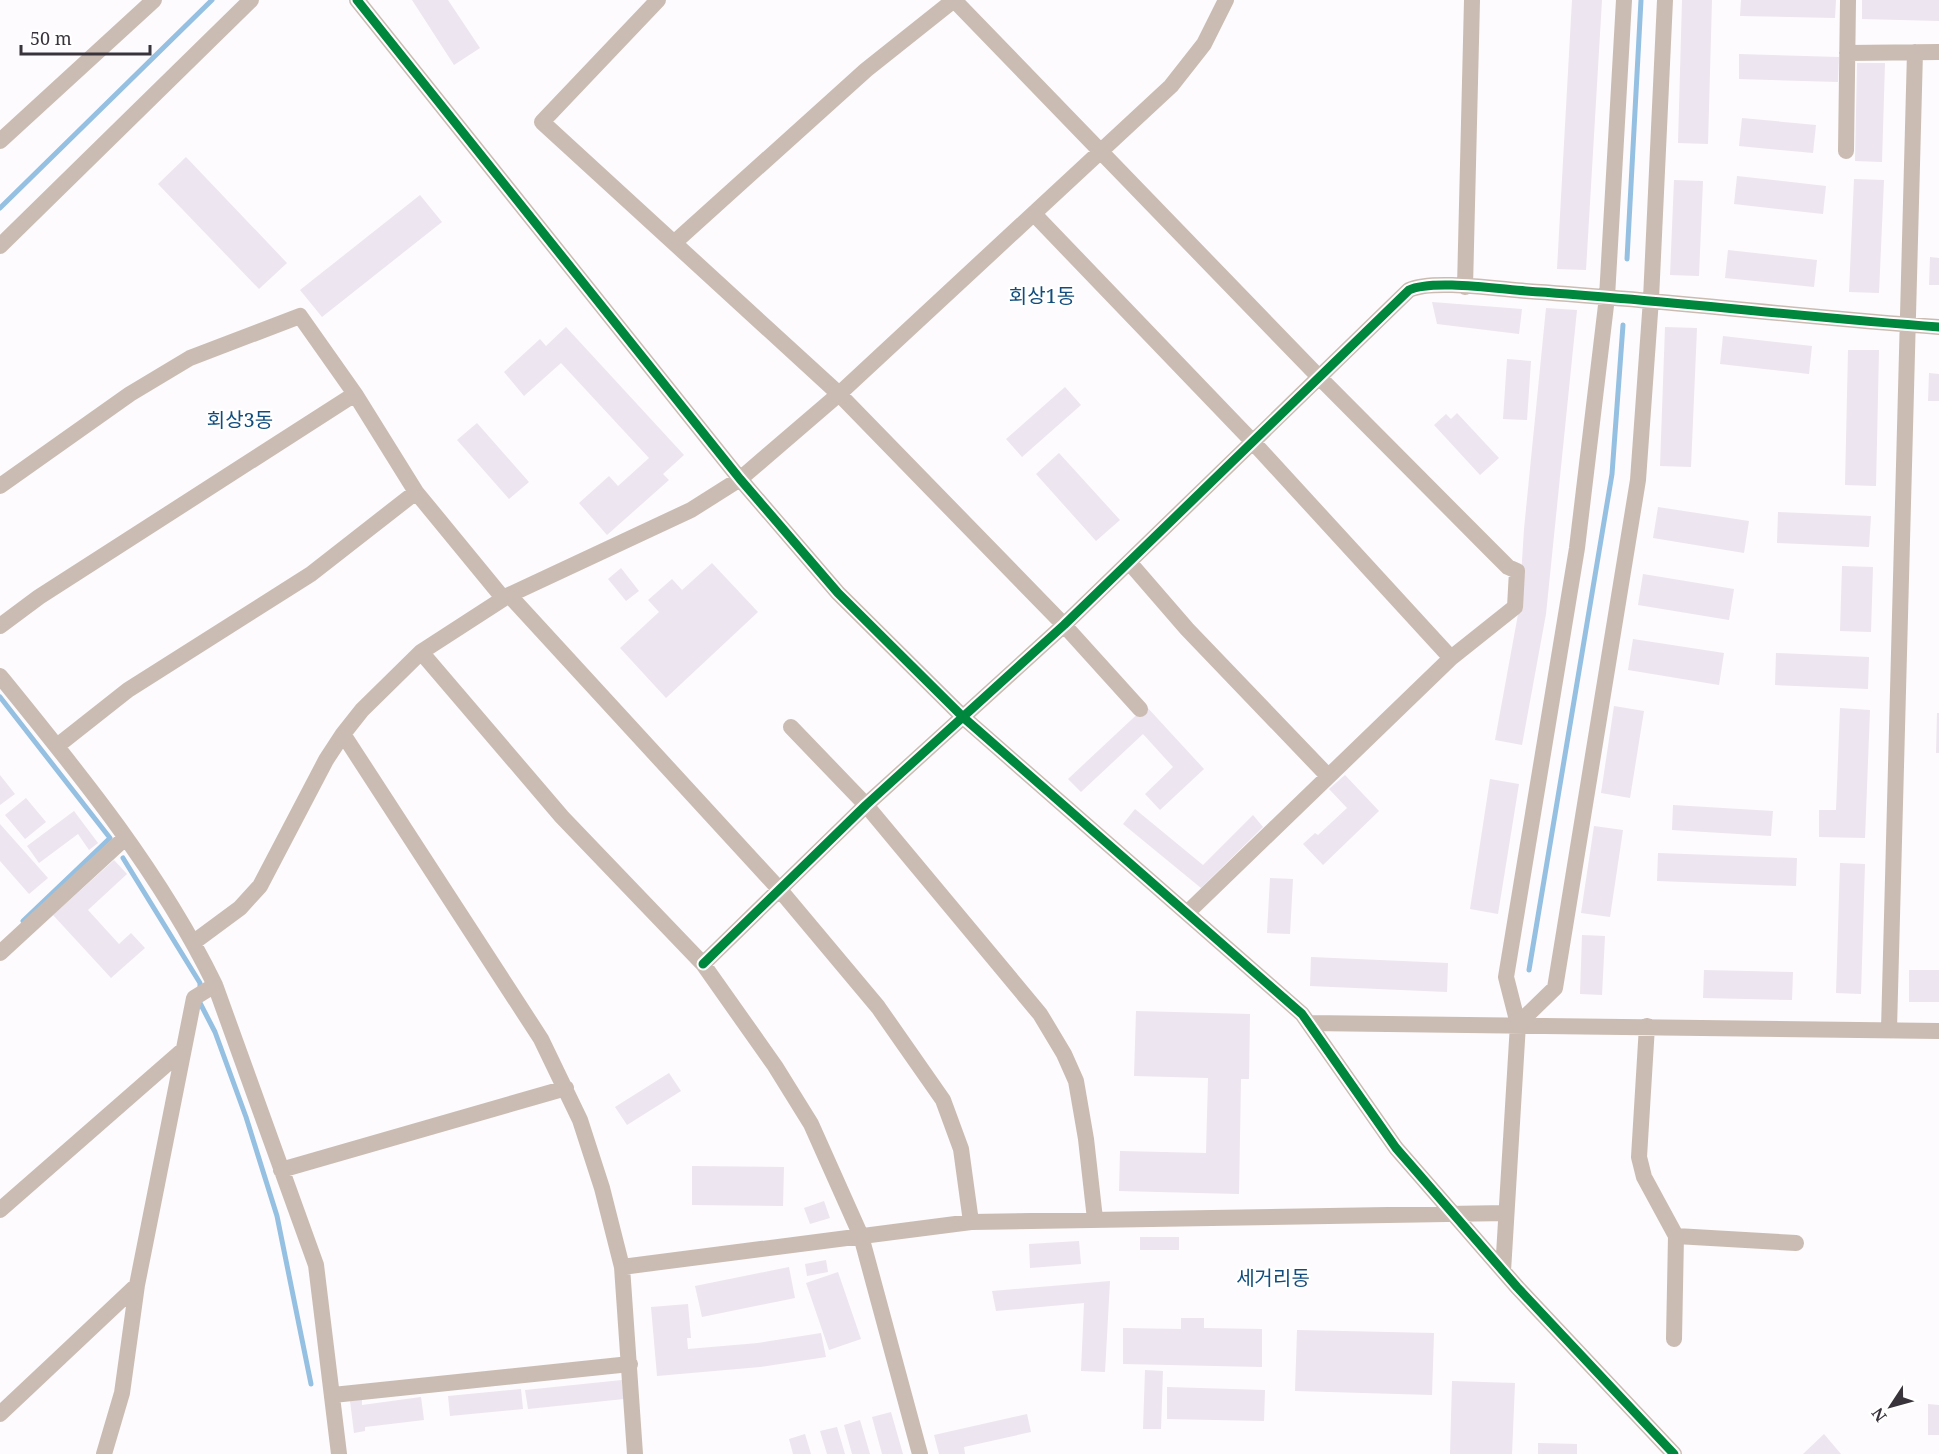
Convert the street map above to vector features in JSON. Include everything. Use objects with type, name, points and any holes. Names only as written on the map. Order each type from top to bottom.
[{"type":"street","points":[[0,141],[154,0]]},
{"type":"street","points":[[0,246],[251,0]]},
{"type":"street","points":[[357,0],[740,479],[838,593],[964,718],[1309,1023],[1372,1117],[1503,1271],[1674,1454]]},
{"type":"street","points":[[658,0],[542,122],[839,394],[1064,625],[1140,709]]},
{"type":"street","points":[[675,242],[866,70],[954,0],[1318,376],[1508,567],[1517,571],[1515,607],[1451,658],[1186,913]]},
{"type":"street","points":[[194,942],[240,908],[260,886],[326,760],[343,734],[362,710],[421,652],[506,597],[691,510],[740,479],[839,394],[1171,86],[1204,44],[1226,0]]},
{"type":"street","points":[[1465,287],[1472,0]]},
{"type":"street","points":[[1503,1271],[1518,1024],[1506,977],[1577,548],[1613,297],[1624,0]]},
{"type":"street","points":[[1518,1024],[1555,988],[1638,480],[1651,299],[1665,0]]},
{"type":"street","points":[[1846,151],[1848,0]]},
{"type":"street","points":[[1847,52],[1939,52]]},
{"type":"street","points":[[1889,1029],[1915,52]]},
{"type":"street","points":[[1034,214],[1252,441],[1451,658]]},
{"type":"street","points":[[703,964],[866,805],[1064,625],[1409,290],[1418,286],[1465,287],[1651,299],[1939,327]]},
{"type":"street","points":[[0,486],[129,394],[190,358],[300,316],[354,394],[416,492],[506,597],[780,890],[878,1007],[943,1100],[961,1149],[971,1222]]},
{"type":"street","points":[[0,626],[94,561],[354,394]]},
{"type":"street","points":[[57,746],[128,690],[311,574],[416,492]]},
{"type":"street","points":[[1129,562],[1187,629],[1327,775]]},
{"type":"street","points":[[421,652],[562,818],[703,964],[775,1066],[811,1124],[861,1236],[920,1454]]},
{"type":"street","points":[[0,676],[57,746],[125,838],[194,942],[215,985],[316,1265],[339,1454]]},
{"type":"street","points":[[791,727],[866,805],[1040,1014],[1064,1054],[1076,1081],[1086,1139],[1095,1219]]},
{"type":"street","points":[[343,734],[541,1039],[566,1088],[587,1140],[622,1267],[635,1454]]},
{"type":"street","points":[[0,953],[125,838]]},
{"type":"street","points":[[104,1454],[122,1393],[137,1285],[156,1201],[194,998],[215,985]]},
{"type":"street","points":[[1309,1023],[1939,1031]]},
{"type":"street","points":[[1647,1026],[1639,1157],[1644,1177],[1676,1236],[1674,1339]]},
{"type":"street","points":[[0,1210],[183,1050]]},
{"type":"street","points":[[281,1170],[566,1088]]},
{"type":"street","points":[[622,1267],[971,1222],[1506,1213]]},
{"type":"street","points":[[1676,1236],[1796,1244]]},
{"type":"street","points":[[0,1414],[137,1285]]},
{"type":"street","points":[[333,1395],[630,1364]]},
{"type":"building","points":[[412,0],[448,0],[480,48],[454,65]]},
{"type":"building","points":[[1572,0],[1602,0],[1586,270],[1557,269]]},
{"type":"building","points":[[1682,0],[1712,0],[1708,144],[1678,143]]},
{"type":"building","points":[[1741,0],[1836,0],[1835,18],[1740,16]]},
{"type":"building","points":[[1862,0],[1939,0],[1939,21],[1862,19]]},
{"type":"building","points":[[1739,54],[1839,57],[1838,82],[1739,79]]},
{"type":"building","points":[[1857,63],[1885,63],[1882,162],[1855,161]]},
{"type":"building","points":[[1742,118],[1816,125],[1813,153],[1739,146]]},
{"type":"building","points":[[186,157],[287,263],[259,289],[158,184]]},
{"type":"building","points":[[1737,176],[1826,186],[1823,214],[1734,204]]},
{"type":"building","points":[[1854,179],[1884,180],[1879,293],[1849,292]]},
{"type":"building","points":[[1674,180],[1703,181],[1699,276],[1670,275]]},
{"type":"building","points":[[420,195],[442,222],[322,317],[300,290]]},
{"type":"building","points":[[1728,250],[1817,260],[1814,287],[1725,278]]},
{"type":"building","points":[[1930,257],[1939,258],[1939,285],[1929,285]]},
{"type":"building","points":[[1432,302],[1522,309],[1519,334],[1437,324]]},
{"type":"building","points":[[1546,308],[1577,310],[1546,614],[1522,745],[1495,740],[1519,609],[1524,529]]},
{"type":"building","points":[[566,327],[684,455],[663,474],[669,480],[607,535],[579,503],[609,476],[618,486],[649,458],[561,363],[524,396],[504,372],[540,339],[546,346]]},
{"type":"building","points":[[1665,327],[1697,328],[1691,467],[1660,466]]},
{"type":"building","points":[[1723,336],[1812,346],[1809,374],[1720,364]]},
{"type":"building","points":[[1848,350],[1879,350],[1876,486],[1845,485]]},
{"type":"building","points":[[1507,359],[1531,361],[1527,420],[1503,419]]},
{"type":"building","points":[[1929,373],[1939,374],[1939,401],[1928,401]]},
{"type":"building","points":[[1065,387],[1081,405],[1022,457],[1006,439]]},
{"type":"building","points":[[1457,413],[1499,458],[1480,475],[1434,425],[1446,414],[1451,419]]},
{"type":"building","points":[[477,423],[529,482],[509,499],[457,440]]},
{"type":"building","points":[[1059,453],[1120,520],[1096,541],[1036,474]]},
{"type":"building","points":[[1658,507],[1749,521],[1744,553],[1653,538]]},
{"type":"building","points":[[1778,512],[1871,516],[1869,547],[1777,543]]},
{"type":"building","points":[[712,563],[758,612],[666,698],[620,648],[659,612],[648,600],[672,579],[682,590]]},
{"type":"building","points":[[1842,566],[1873,567],[1871,632],[1840,631]]},
{"type":"building","points":[[621,568],[639,591],[626,601],[608,579]]},
{"type":"building","points":[[1643,574],[1734,589],[1729,620],[1638,605]]},
{"type":"building","points":[[1633,639],[1724,653],[1719,685],[1628,670]]},
{"type":"building","points":[[1776,653],[1869,657],[1868,689],[1775,685]]},
{"type":"building","points":[[1146,706],[1204,769],[1160,810],[1145,794],[1173,767],[1143,734],[1081,792],[1068,779]]},
{"type":"building","points":[[1614,706],[1644,711],[1630,798],[1601,793]]},
{"type":"building","points":[[1840,708],[1870,710],[1865,838],[1819,837],[1819,810],[1836,810]]},
{"type":"building","points":[[1937,713],[1939,713],[1939,753],[1936,753]]},
{"type":"building","points":[[0,775],[15,794],[0,805]]},
{"type":"building","points":[[1345,775],[1379,811],[1323,865],[1303,844],[1315,833],[1318,835],[1347,808],[1329,789]]},
{"type":"building","points":[[1490,779],[1519,784],[1498,914],[1470,909]]},
{"type":"building","points":[[26,798],[46,822],[25,839],[5,815]]},
{"type":"building","points":[[1673,805],[1773,811],[1771,836],[1672,830]]},
{"type":"building","points":[[1135,809],[1203,865],[1253,815],[1263,827],[1201,888],[1123,824]]},
{"type":"building","points":[[74,811],[98,843],[89,850],[78,834],[39,863],[27,846]]},
{"type":"building","points":[[0,824],[48,878],[29,894],[0,861]]},
{"type":"building","points":[[1594,826],[1623,830],[1610,917],[1581,913]]},
{"type":"building","points":[[1658,853],[1797,858],[1796,886],[1657,881]]},
{"type":"building","points":[[114,860],[127,874],[88,910],[119,944],[131,933],[145,948],[111,978],[53,915]]},
{"type":"building","points":[[1840,863],[1865,864],[1861,994],[1836,993]]},
{"type":"building","points":[[1270,878],[1293,879],[1290,934],[1267,933]]},
{"type":"building","points":[[1582,935],[1605,936],[1602,995],[1580,994]]},
{"type":"building","points":[[1311,957],[1448,963],[1447,992],[1310,986]]},
{"type":"building","points":[[1704,970],[1793,972],[1792,1000],[1703,998]]},
{"type":"building","points":[[1909,970],[1939,970],[1939,1002],[1909,1002]]},
{"type":"building","points":[[1136,1011],[1250,1014],[1249,1079],[1241,1079],[1239,1194],[1119,1191],[1120,1151],[1206,1153],[1208,1078],[1134,1076]]},
{"type":"building","points":[[669,1073],[681,1091],[627,1125],[615,1107]]},
{"type":"building","points":[[692,1166],[784,1167],[783,1206],[692,1205]]},
{"type":"building","points":[[824,1201],[830,1218],[810,1224],[804,1208]]},
{"type":"building","points":[[1140,1237],[1179,1237],[1179,1250],[1140,1250]]},
{"type":"building","points":[[1079,1241],[1081,1264],[1030,1268],[1029,1244]]},
{"type":"building","points":[[826,1260],[828,1272],[807,1276],[805,1264]]},
{"type":"building","points":[[789,1267],[795,1298],[702,1317],[695,1286]]},
{"type":"building","points":[[838,1272],[861,1339],[829,1350],[806,1283]]},
{"type":"building","points":[[1110,1281],[1105,1372],[1081,1371],[1084,1303],[996,1311],[992,1291]]},
{"type":"building","points":[[688,1304],[691,1338],[687,1338],[688,1349],[758,1343],[821,1333],[826,1357],[760,1367],[657,1376],[651,1307]]},
{"type":"building","points":[[1181,1318],[1204,1318],[1204,1328],[1262,1329],[1262,1367],[1123,1364],[1123,1328],[1181,1329]]},
{"type":"building","points":[[1297,1330],[1434,1333],[1432,1395],[1295,1391]]},
{"type":"building","points":[[1145,1370],[1163,1371],[1161,1429],[1143,1429]]},
{"type":"building","points":[[622,1380],[624,1399],[528,1409],[525,1390]]},
{"type":"building","points":[[1452,1381],[1515,1383],[1512,1454],[1450,1454]]},
{"type":"building","points":[[1167,1387],[1265,1390],[1264,1421],[1167,1419]]},
{"type":"building","points":[[521,1389],[523,1409],[450,1416],[448,1396]]},
{"type":"building","points":[[421,1397],[424,1420],[365,1427],[365,1431],[354,1433],[350,1401],[362,1399],[362,1405]]},
{"type":"building","points":[[1928,1404],[1939,1405],[1939,1435],[1928,1435]]},
{"type":"building","points":[[891,1412],[903,1454],[882,1454],[872,1417]]},
{"type":"building","points":[[1027,1414],[1031,1432],[964,1447],[965,1454],[939,1454],[934,1435]]},
{"type":"building","points":[[860,1420],[870,1454],[852,1454],[844,1425]]},
{"type":"building","points":[[837,1427],[845,1454],[827,1454],[820,1431]]},
{"type":"building","points":[[805,1434],[811,1454],[793,1454],[789,1439]]},
{"type":"building","points":[[1824,1434],[1841,1454],[1803,1454]]},
{"type":"building","points":[[1538,1443],[1577,1444],[1577,1454],[1538,1454]]},
{"type":"waterway","points":[[0,208],[212,0]]},
{"type":"waterway","points":[[1627,259],[1641,0]]},
{"type":"waterway","points":[[1529,970],[1612,474],[1623,325]]},
{"type":"waterway","points":[[0,697],[110,838],[23,921]]},
{"type":"waterway","points":[[123,858],[200,983],[200,989]]},
{"type":"waterway","points":[[199,1001],[215,1032],[246,1117],[277,1216],[311,1384]]},
{"type":"cycle path","points":[[357,0],[740,479],[838,593],[964,718],[1302,1014],[1396,1148],[1517,1287],[1674,1454]]},
{"type":"cycle path","points":[[703,964],[866,805],[1064,625],[1409,290],[1433,285],[1466,286],[1939,327]]},
{"type":"district","name":"회상1동","points":[[1042,295]]},
{"type":"district","name":"회상3동","points":[[240,419]]},
{"type":"district","name":"세거리동","points":[[1273,1277]]}]
